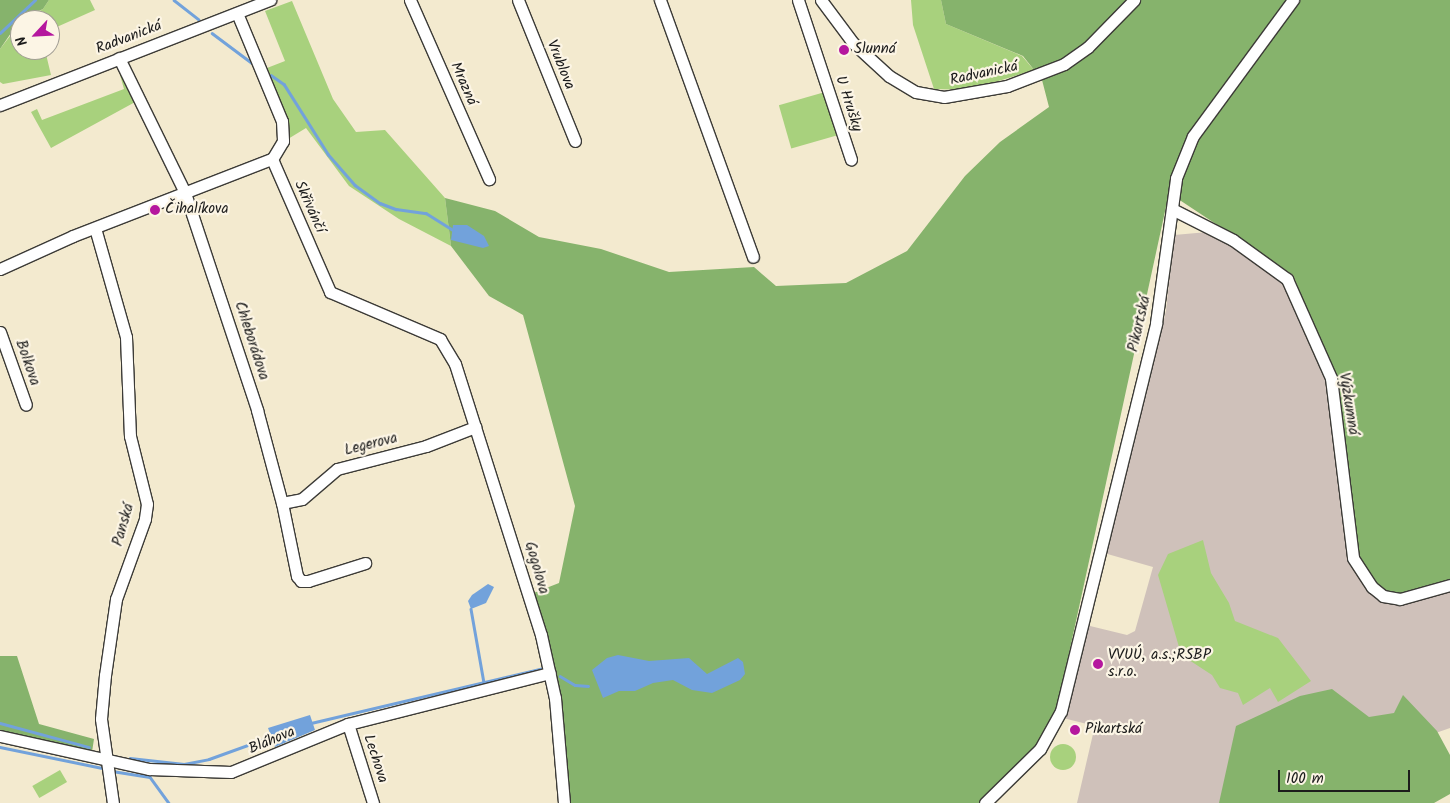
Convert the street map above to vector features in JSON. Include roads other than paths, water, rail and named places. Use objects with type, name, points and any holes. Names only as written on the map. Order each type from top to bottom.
[{"type":"street","name":"Radvanická","points":[[0,105],[270,0]]},
{"type":"street","name":"Mrazná","points":[[410,0],[489,179]]},
{"type":"street","name":"Vrublova","points":[[518,0],[575,141]]},
{"type":"street","points":[[660,0],[753,256]]},
{"type":"street","name":"U Hrušky","points":[[798,0],[851,159]]},
{"type":"street","name":"Radvanická","points":[[821,0],[856,46],[889,76],[916,92],[944,97],[1007,86],[1056,68],[1088,47],[1134,0]]},
{"type":"street","name":"Pikartská","points":[[985,803],[1040,748],[1061,711],[1156,323],[1176,178],[1193,136],[1293,0]]},
{"type":"street","points":[[0,269],[95,228],[272,159],[283,141],[282,121],[237,13]]},
{"type":"street","name":"Chleborádova","points":[[118,58],[185,193],[252,393],[282,503],[300,580],[308,581],[365,563]]},
{"type":"street","name":"Skřivánčí","points":[[272,159],[330,292],[426,332],[440,339],[448,348]]},
{"type":"street","name":"Výzkumná","points":[[1172,210],[1233,240],[1287,279],[1330,378],[1353,558],[1372,587],[1383,596],[1396,599],[1450,585]]},
{"type":"street","name":"Panská","points":[[95,228],[126,337],[130,436],[147,504],[145,519],[112,615],[101,718],[113,803]]},
{"type":"street","name":"Bolkova","points":[[0,332],[26,405]]},
{"type":"street","name":"Gogolova","points":[[448,348],[541,634],[550,673],[564,803]]},
{"type":"street","name":"Legerova","points":[[282,503],[302,499],[338,469],[434,444],[475,427]]},
{"type":"street","name":"Bláhova","points":[[0,736],[106,761],[182,772],[231,772],[348,724],[550,673]]},
{"type":"street","name":"Lechova","points":[[348,724],[373,803]]},
{"type":"water","points":[[453,225],[467,225],[484,236],[489,246],[483,248],[451,240]]},
{"type":"water","points":[[488,584],[494,587],[486,603],[471,609],[468,601],[472,595]]},
{"type":"water","points":[[618,655],[649,661],[689,658],[707,674],[738,658],[743,662],[745,674],[740,680],[712,693],[692,690],[673,680],[653,683],[635,691],[619,691],[603,698],[592,670],[607,658]]},
{"type":"water","points":[[310,715],[315,730],[275,747],[268,728]]},
{"type":"waterway","points":[[0,33],[35,0]]},
{"type":"waterway","points":[[174,0],[198,19]]},
{"type":"waterway","points":[[212,33],[252,63]]},
{"type":"waterway","points":[[271,75],[284,84],[328,154],[355,185],[380,203],[396,209],[426,213],[452,229]]},
{"type":"waterway","points":[[471,609],[484,683]]},
{"type":"waterway","points":[[311,723],[544,668]]},
{"type":"waterway","points":[[560,676],[575,685],[588,686]]},
{"type":"waterway","points":[[0,723],[89,747]]},
{"type":"waterway","points":[[130,758],[184,764],[209,759],[273,736]]},
{"type":"waterway","points":[[0,747],[102,768]]},
{"type":"waterway","points":[[112,771],[150,777],[169,803]]},
{"type":"place","name":"Slunná","points":[[844,50]]},
{"type":"place","name":"Čihalíkova","points":[[155,210]]},
{"type":"place","name":"VVUÚ, a.s.;RSBP s.r.o.","points":[[1098,664]]},
{"type":"place","name":"Pikartská","points":[[1075,730]]}]
